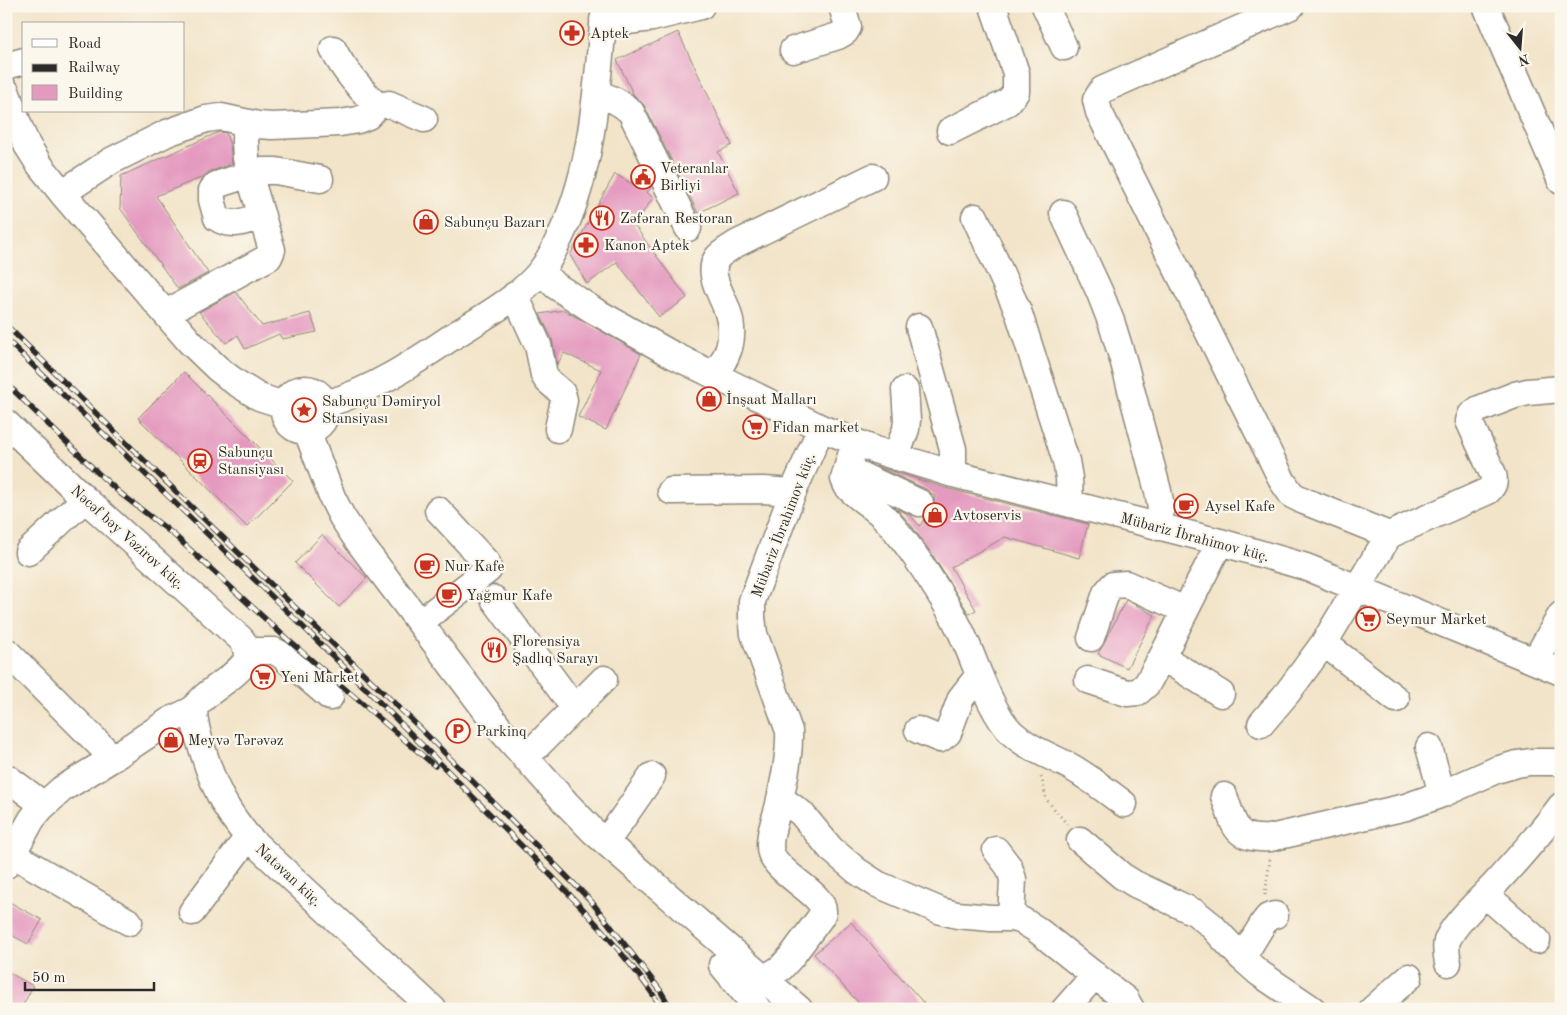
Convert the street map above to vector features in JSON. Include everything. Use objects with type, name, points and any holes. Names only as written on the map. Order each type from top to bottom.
[{"type":"street","points":[[326,404],[346,398],[390,377],[421,359],[515,295],[541,271],[566,225],[584,170],[596,94],[604,13],[626,21],[652,18],[701,6]]},
{"type":"street","points":[[793,50],[845,32],[848,27],[842,6]]},
{"type":"street","points":[[950,131],[1008,102],[1016,92],[1016,73],[993,6]]},
{"type":"street","points":[[1045,6],[1064,47]]},
{"type":"street","points":[[1292,6],[1102,90],[1096,100],[1099,112],[1283,482],[1292,495],[1389,535]]},
{"type":"street","points":[[1486,6],[1561,181]]},
{"type":"street","points":[[333,49],[347,73],[377,106]]},
{"type":"street","points":[[6,66],[22,62]]},
{"type":"street","points":[[6,91],[27,145],[39,164],[190,342],[235,382],[260,397],[284,405]]},
{"type":"street","points":[[596,94],[623,104],[631,112],[688,228]]},
{"type":"street","points":[[62,193],[111,161],[167,133],[206,119],[221,117],[272,126],[340,123],[358,120],[368,116],[377,106],[389,104],[424,119]]},
{"type":"street","points":[[166,313],[270,257],[272,250],[246,158],[245,140],[248,123]]},
{"type":"street","points":[[262,216],[231,224],[224,223],[217,218],[212,200],[212,190],[216,185],[259,171],[276,171],[320,179]]},
{"type":"street","points":[[715,375],[726,358],[730,345],[731,331],[728,313],[714,277],[714,268],[718,257],[736,244],[873,177]]},
{"type":"street","points":[[1063,214],[1100,293],[1124,363],[1158,491],[1161,507],[1159,527]]},
{"type":"street","points":[[975,217],[1018,311],[1028,339],[1066,461],[1070,504]]},
{"type":"street","name":"Mübariz İbrahimov küç.","points":[[541,271],[556,286],[593,310],[673,355],[854,442],[953,474],[1220,542],[1306,567],[1561,672]]},
{"type":"street","points":[[515,295],[538,345],[544,375],[562,394],[564,400],[558,429]]},
{"type":"street","points":[[919,327],[953,449],[953,474]]},
{"type":"street","points":[[306,388],[318,393],[326,404],[327,411],[322,422],[313,430],[302,431],[291,426],[284,416],[284,405],[290,395],[300,389],[306,388]]},
{"type":"street","points":[[1261,724],[1288,692],[1324,643],[1389,535],[1488,491],[1493,487],[1495,481],[1493,474],[1469,421],[1471,415],[1479,409],[1515,395],[1561,389]]},
{"type":"street","points":[[896,457],[908,420],[905,390]]},
{"type":"street","name":"Nəcəf bəy Vəzirov küç.","points":[[6,423],[85,499],[241,639],[248,651]]},
{"type":"street","name":"Mübariz İbrahimov küç.","points":[[765,978],[781,968],[791,957],[824,912],[822,904],[816,897],[784,871],[775,861],[771,851],[771,839],[789,746],[789,731],[754,634],[752,617],[752,601],[793,492],[822,428]]},
{"type":"street","points":[[307,431],[332,497],[342,517],[500,729],[566,804],[606,842],[800,1009]]},
{"type":"street","points":[[854,442],[844,479],[847,486],[885,518],[906,544],[939,592],[958,625],[1000,718],[1012,732],[1043,754],[1086,776],[1124,804]]},
{"type":"street","points":[[847,469],[920,504]]},
{"type":"street","points":[[671,491],[764,490],[793,492]]},
{"type":"street","points":[[28,552],[85,499]]},
{"type":"street","points":[[420,622],[488,570],[486,562],[438,510]]},
{"type":"street","points":[[1088,680],[1127,693],[1138,692],[1147,684],[1220,542]]},
{"type":"street","points":[[1091,638],[1106,593],[1114,585],[1126,584],[1185,610]]},
{"type":"street","points":[[494,599],[575,708]]},
{"type":"street","points":[[1535,661],[1561,615]]},
{"type":"street","points":[[1324,643],[1396,699]]},
{"type":"street","points":[[6,651],[113,758]]},
{"type":"street","points":[[130,922],[9,859],[32,819],[41,808],[62,789],[169,721],[194,710],[202,699],[246,663],[248,651],[274,651],[280,654],[330,697]]},
{"type":"street","points":[[1162,657],[1220,694]]},
{"type":"street","points":[[918,730],[940,739],[948,733],[961,698],[979,675]]},
{"type":"street","points":[[525,758],[604,679]]},
{"type":"street","name":"Natəvan küç.","points":[[194,710],[197,733],[210,774],[232,818],[248,837],[433,1009]]},
{"type":"street","points":[[1429,746],[1442,794]]},
{"type":"street","points":[[1224,796],[1237,830],[1245,836],[1259,839],[1270,838],[1406,807],[1442,794],[1496,770],[1517,764],[1561,762]]},
{"type":"street","points":[[606,842],[652,776]]},
{"type":"street","points":[[6,777],[33,797],[41,808]]},
{"type":"street","points":[[780,798],[801,813],[831,849],[857,871],[877,884],[941,911],[957,915],[1021,920],[1036,929],[1126,1000],[1130,1009]]},
{"type":"street","points":[[1448,963],[1447,940],[1453,929],[1551,820],[1561,806]]},
{"type":"street","points":[[192,912],[248,837]]},
{"type":"street","points":[[1080,840],[1122,876],[1196,913],[1211,925],[1259,973],[1312,1009]]},
{"type":"street","points":[[996,850],[1009,867],[1012,878],[1011,918]]},
{"type":"street","points":[[1485,894],[1537,940]]},
{"type":"street","points":[[668,895],[758,1009]]},
{"type":"street","points":[[1242,958],[1272,916]]},
{"type":"street","points":[[732,978],[745,972],[765,978]]},
{"type":"street","points":[[1065,1009],[1095,976]]},
{"type":"street","points":[[1373,1009],[1409,977]]},
{"type":"path","points":[[1039,775],[1042,779],[1046,799],[1080,840]]},
{"type":"path","points":[[1270,838],[1271,852],[1264,906],[1272,916]]},
{"type":"green space","name":"Sabunçu Dəmiryol Stansiyası","points":[[304,398],[313,401],[316,410],[313,419],[304,422],[295,419],[292,410],[295,401]]},
{"type":"building","points":[[678,32],[732,145],[718,152],[739,193],[698,213],[644,105],[633,94],[617,60]]},
{"type":"building","points":[[219,132],[226,133],[230,145],[232,164],[211,171],[203,177],[156,196],[208,273],[178,289],[120,208],[121,176]]},
{"type":"building","points":[[643,171],[651,187],[647,192],[653,198],[634,225],[687,298],[659,317],[617,262],[587,284],[570,255],[615,174],[634,185]]},
{"type":"building","points":[[236,292],[262,326],[310,313],[317,332],[282,339],[279,334],[245,349],[238,335],[226,343],[199,312]]},
{"type":"building","points":[[564,310],[641,354],[606,430],[578,417],[601,370],[564,353],[557,365],[552,339],[540,314]]},
{"type":"building","name":"Sabunçu Stansiyası","points":[[184,372],[293,481],[247,527],[138,418]]},
{"type":"building","points":[[876,466],[949,489],[1088,524],[1079,558],[1005,537],[951,567],[976,610],[969,614],[932,554],[897,509],[909,514],[920,526],[925,517],[933,510],[935,496],[926,489]]},
{"type":"building","points":[[322,535],[367,578],[339,607],[295,563]]},
{"type":"building","points":[[1126,600],[1155,615],[1127,668],[1098,654]]},
{"type":"building","points":[[6,900],[42,920],[28,944],[6,932]]},
{"type":"building","points":[[851,922],[929,1009],[864,1009],[814,954]]},
{"type":"building","points":[[6,971],[33,986],[21,1009],[12,1009],[6,1006]]},
{"type":"railway","points":[[6,325],[418,726],[591,901],[660,990],[671,1009]]},
{"type":"railway","points":[[6,339],[356,679],[551,875],[608,937],[645,983],[662,1009]]},
{"type":"railway","points":[[6,383],[120,493],[173,534],[287,639],[435,766]]},
{"type":"place","name":"Aptek","points":[[572,33]]},
{"type":"place","name":"Veteranlar Birliyi","points":[[643,177]]},
{"type":"place","name":"Zəfəran Restoran","points":[[602,218]]},
{"type":"place","name":"Sabunçu Bazarı","points":[[426,222]]},
{"type":"place","name":"Kanon Aptek","points":[[586,245]]},
{"type":"place","name":"İnşaat Malları","points":[[709,399]]},
{"type":"place","name":"Sabunçu Dəmiryol Stansiyası","points":[[304,410]]},
{"type":"place","name":"Fidan market","points":[[755,427]]},
{"type":"place","name":"Sabunçu Stansiyası","points":[[200,461]]},
{"type":"place","name":"Aysel Kafe","points":[[1186,506]]},
{"type":"place","name":"Avtoservis","points":[[935,515]]},
{"type":"place","name":"Nur Kafe","points":[[427,566]]},
{"type":"place","name":"Yağmur Kafe","points":[[449,595]]},
{"type":"place","name":"Seymur Market","points":[[1368,619]]},
{"type":"place","name":"Florensiya Şadlıq Sarayı","points":[[494,650]]},
{"type":"place","name":"Yeni Market","points":[[263,677]]},
{"type":"place","name":"Parkinq","points":[[458,731]]},
{"type":"place","name":"Meyvə Tərəvəz","points":[[171,740]]}]
